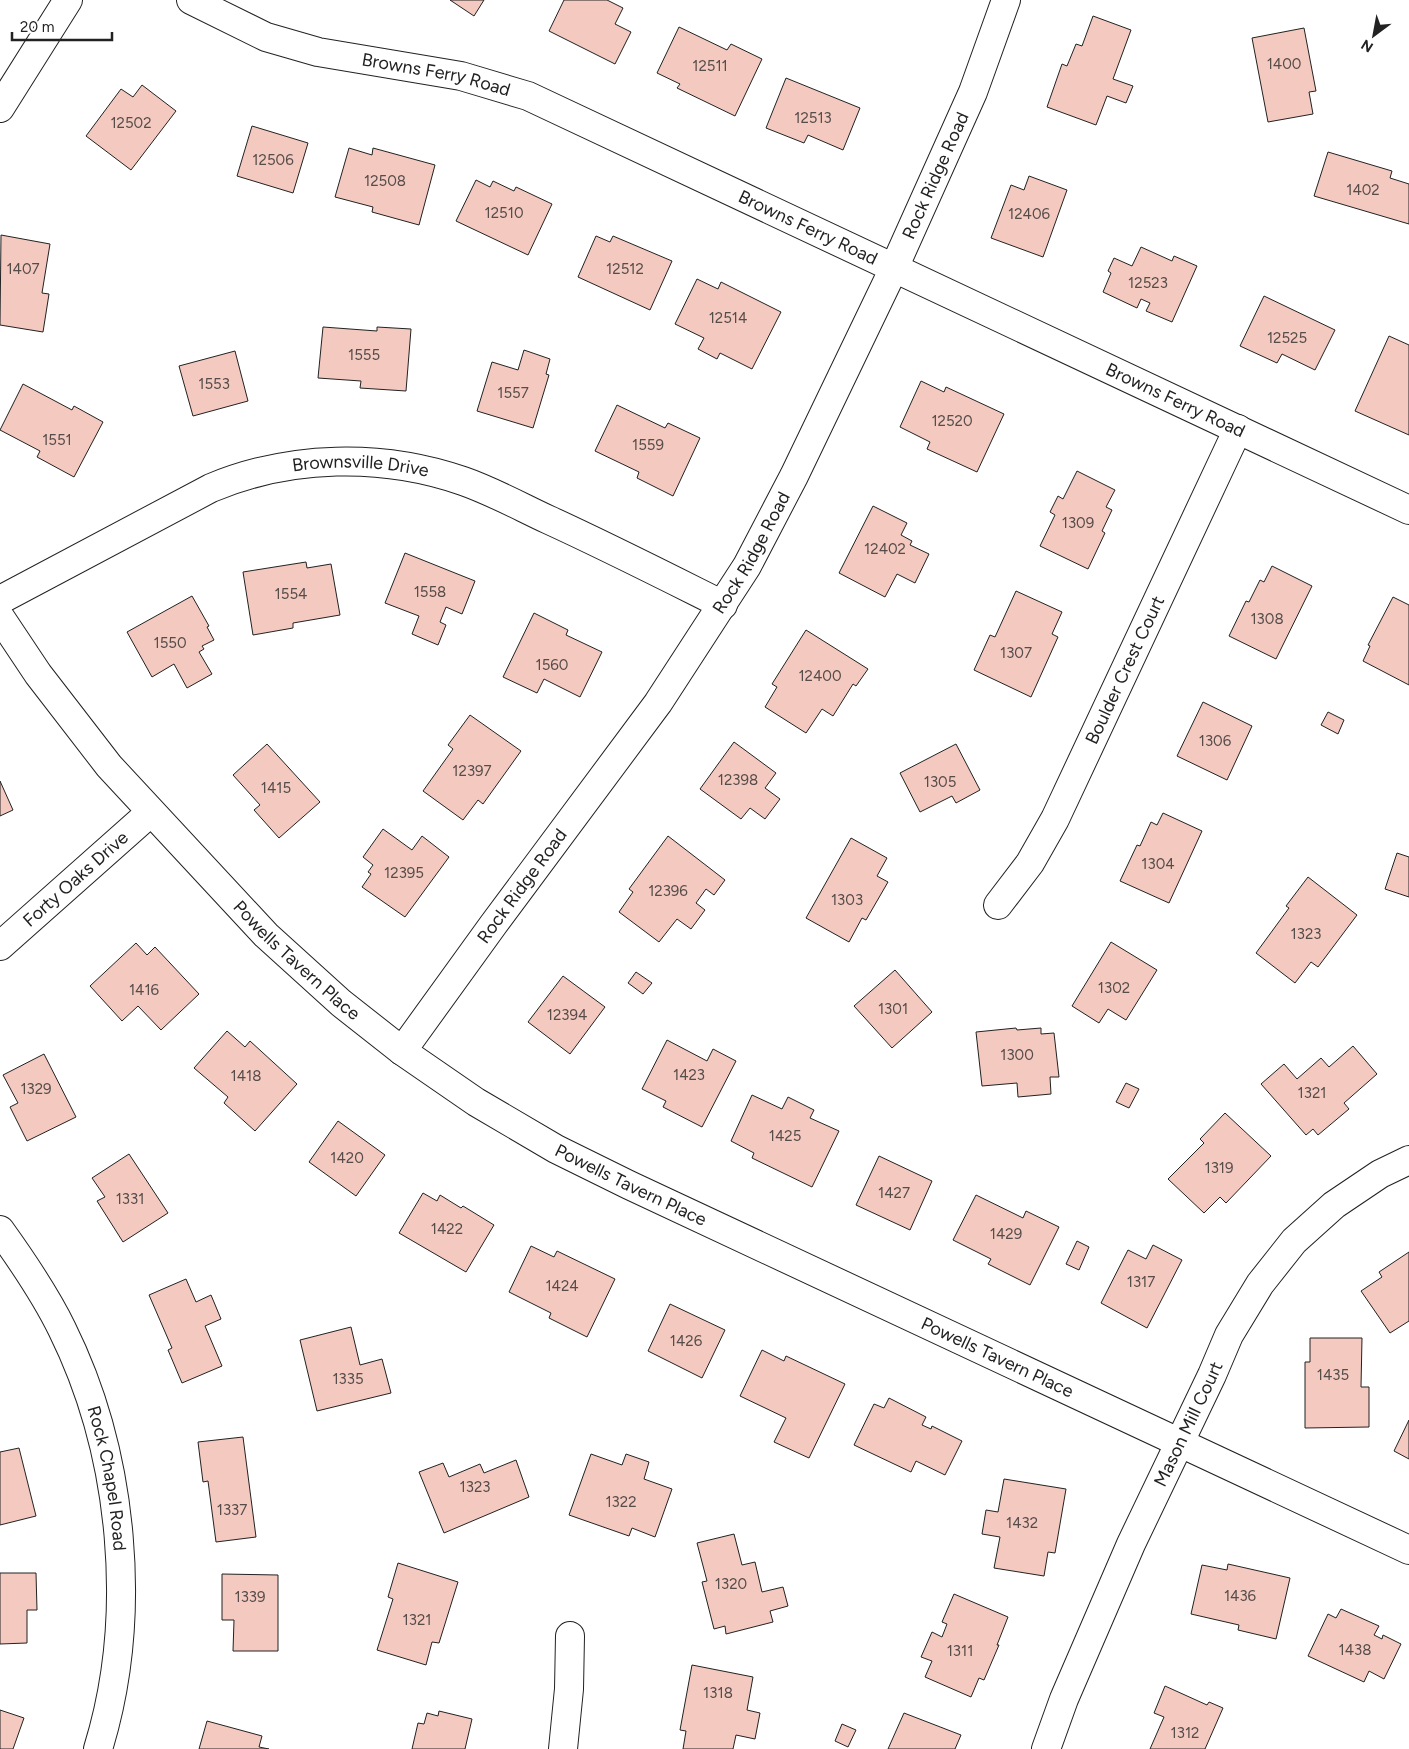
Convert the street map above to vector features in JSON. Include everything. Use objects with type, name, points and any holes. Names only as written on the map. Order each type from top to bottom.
[{"type":"street","points":[[0,108],[68,0]]},
{"type":"street","name":"Browns Ferry Road","points":[[190,0],[266,37],[318,52],[461,76],[528,96],[1409,510]]},
{"type":"street","name":"Rock Ridge Road","points":[[402,1051],[658,703],[747,566],[894,268],[973,92],[1006,0]]},
{"type":"street","name":"Boulder Crest Court","points":[[998,905],[1030,863],[1056,819],[1238,429]]},
{"type":"street","name":"Brownsville Drive","points":[[0,600],[202,492],[232,479],[262,470],[308,462],[366,462],[416,468],[464,481],[598,543],[723,605]]},
{"type":"street","name":"Powells Tavern Place","points":[[0,617],[38,674],[109,766],[266,935],[341,1003],[402,1051],[476,1102],[556,1149],[647,1194],[1409,1550]]},
{"type":"street","name":"Forty Oaks Drive","points":[[0,946],[151,812]]},
{"type":"street","name":"Mason Mill Court","points":[[1046,1749],[1064,1699],[1130,1544],[1180,1443],[1229,1335],[1260,1284],[1294,1241],[1334,1204],[1380,1174],[1409,1160]]},
{"type":"street","name":"Rock Chapel Road","points":[[0,1230],[28,1270],[62,1330],[87,1390],[106,1455],[118,1522],[121,1586],[118,1655],[105,1726],[98,1749]]},
{"type":"street","points":[[563,1749],[570,1689],[570,1636]]},
{"type":"building","points":[[450,0],[484,0],[474,16]]},
{"type":"building","points":[[564,0],[607,0],[623,8],[615,24],[631,32],[615,64],[549,31]]},
{"type":"building","points":[[1093,16],[1131,30],[1113,79],[1133,86],[1126,103],[1107,96],[1096,125],[1047,107],[1062,64],[1067,66],[1076,44],[1082,46]]},
{"type":"building","points":[[679,27],[727,50],[731,44],[762,59],[735,116],[677,88],[680,84],[657,73]]},
{"type":"building","points":[[1304,28],[1316,91],[1309,92],[1313,114],[1268,122],[1252,38]]},
{"type":"building","points":[[786,78],[860,108],[843,150],[808,135],[804,143],[766,128]]},
{"type":"building","points":[[142,85],[176,111],[131,170],[86,136],[121,89],[133,97]]},
{"type":"building","points":[[252,126],[308,143],[293,193],[237,176]]},
{"type":"building","points":[[349,148],[372,155],[373,148],[435,165],[419,225],[372,212],[373,207],[335,197]]},
{"type":"building","points":[[1328,152],[1392,171],[1390,178],[1409,184],[1409,224],[1314,196]]},
{"type":"building","points":[[1029,176],[1067,190],[1043,257],[991,238],[1011,185],[1024,190]]},
{"type":"building","points":[[476,180],[490,187],[493,181],[514,191],[516,187],[552,204],[528,255],[456,221]]},
{"type":"building","points":[[1,235],[50,244],[42,293],[49,294],[43,332],[0,325]]},
{"type":"building","points":[[596,236],[610,242],[613,236],[672,261],[650,310],[578,277]]},
{"type":"building","points":[[1141,247],[1172,261],[1174,256],[1197,266],[1172,322],[1146,311],[1150,303],[1141,299],[1137,308],[1103,292],[1111,273],[1108,271],[1114,258],[1132,266]]},
{"type":"building","points":[[697,279],[718,289],[721,282],[781,312],[752,369],[720,353],[717,359],[698,349],[704,338],[675,324]]},
{"type":"building","points":[[1264,296],[1335,330],[1315,370],[1282,354],[1277,363],[1240,346]]},
{"type":"building","points":[[323,327],[377,331],[377,327],[411,329],[406,391],[360,388],[361,381],[318,378]]},
{"type":"building","points":[[1389,336],[1409,345],[1409,435],[1355,411]]},
{"type":"building","points":[[524,350],[550,359],[546,374],[549,375],[533,428],[477,411],[492,362],[518,370]]},
{"type":"building","points":[[235,351],[248,401],[193,416],[179,366]]},
{"type":"building","points":[[921,381],[944,392],[946,387],[1004,414],[977,472],[927,449],[930,442],[900,427]]},
{"type":"building","points":[[23,384],[72,410],[74,406],[103,422],[74,477],[37,457],[40,451],[0,430]]},
{"type":"building","points":[[617,405],[665,428],[668,423],[700,438],[673,496],[637,478],[639,472],[595,451]]},
{"type":"building","points":[[1077,471],[1115,490],[1106,507],[1112,510],[1102,531],[1105,533],[1088,569],[1040,546],[1055,515],[1050,512],[1058,496],[1063,499]]},
{"type":"building","points":[[873,506],[907,523],[901,535],[912,541],[910,545],[929,554],[915,583],[897,574],[885,597],[839,573]]},
{"type":"building","points":[[405,553],[475,581],[462,614],[446,607],[440,622],[446,625],[438,645],[412,634],[419,616],[385,603]]},
{"type":"building","points":[[306,562],[307,568],[331,564],[340,615],[293,623],[293,628],[253,635],[243,572]]},
{"type":"building","points":[[1272,566],[1312,586],[1276,659],[1229,636],[1246,601],[1249,602],[1260,580],[1264,582]]},
{"type":"building","points":[[1016,591],[1062,612],[1052,634],[1058,637],[1031,697],[974,670],[990,635],[995,637]]},
{"type":"building","points":[[192,596],[209,626],[207,627],[214,640],[202,646],[204,649],[199,652],[212,674],[187,688],[174,664],[152,677],[127,632]]},
{"type":"building","points":[[1393,597],[1409,605],[1409,685],[1363,661],[1370,646],[1368,645]]},
{"type":"building","points":[[534,613],[568,630],[566,635],[602,652],[580,697],[544,679],[537,693],[503,677]]},
{"type":"building","points":[[806,630],[868,669],[856,686],[853,684],[833,716],[822,709],[806,733],[765,707],[777,687],[772,684]]},
{"type":"building","points":[[1203,702],[1252,726],[1227,780],[1177,756]]},
{"type":"building","points":[[1328,712],[1344,720],[1338,734],[1321,725]]},
{"type":"building","points":[[470,715],[521,751],[483,804],[478,800],[463,820],[423,791],[453,749],[448,745]]},
{"type":"building","points":[[734,742],[776,773],[765,788],[780,799],[765,819],[750,808],[741,819],[700,789]]},
{"type":"building","points":[[267,744],[320,802],[279,838],[254,810],[260,805],[233,775]]},
{"type":"building","points":[[956,744],[980,790],[956,803],[952,796],[920,812],[900,773]]},
{"type":"building","points":[[0,781],[13,810],[0,816]]},
{"type":"building","points":[[1163,813],[1202,831],[1169,903],[1120,881],[1137,845],[1140,846],[1151,822],[1157,825]]},
{"type":"building","points":[[383,829],[412,850],[422,836],[449,857],[405,917],[362,887],[371,874],[368,872],[373,865],[363,857]]},
{"type":"building","points":[[668,836],[725,880],[714,895],[706,889],[696,903],[705,910],[691,929],[677,919],[659,942],[619,912],[633,892],[629,889]]},
{"type":"building","points":[[851,838],[887,858],[877,876],[888,882],[866,920],[862,918],[849,942],[806,918]]},
{"type":"building","points":[[1397,853],[1409,857],[1409,897],[1385,889]]},
{"type":"building","points":[[1308,877],[1357,915],[1318,967],[1311,962],[1295,983],[1256,953],[1289,908],[1286,906]]},
{"type":"building","points":[[1111,942],[1157,970],[1126,1020],[1108,1009],[1099,1023],[1072,1006]]},
{"type":"building","points":[[136,943],[147,955],[155,947],[199,994],[161,1030],[138,1006],[122,1021],[90,986]]},
{"type":"building","points":[[895,970],[932,1012],[892,1048],[854,1006]]},
{"type":"building","points":[[636,972],[652,983],[643,994],[628,983]]},
{"type":"building","points":[[563,976],[605,1007],[570,1054],[528,1022]]},
{"type":"building","points":[[1016,1028],[1017,1030],[1041,1028],[1041,1034],[1054,1033],[1059,1077],[1050,1077],[1051,1094],[1018,1097],[1017,1083],[982,1086],[976,1032]]},
{"type":"building","points":[[227,1031],[245,1047],[250,1041],[297,1084],[255,1131],[224,1103],[228,1097],[194,1068]]},
{"type":"building","points":[[667,1040],[707,1061],[713,1049],[736,1061],[702,1127],[663,1107],[666,1101],[642,1089]]},
{"type":"building","points":[[1353,1046],[1377,1074],[1344,1103],[1349,1109],[1318,1135],[1313,1129],[1306,1135],[1261,1084],[1284,1064],[1297,1079],[1321,1058],[1329,1067]]},
{"type":"building","points":[[44,1054],[76,1117],[27,1141],[10,1107],[18,1103],[3,1075]]},
{"type":"building","points":[[1126,1083],[1139,1089],[1129,1108],[1116,1102]]},
{"type":"building","points":[[752,1095],[782,1109],[788,1097],[814,1110],[810,1118],[839,1131],[812,1187],[752,1158],[754,1153],[731,1141]]},
{"type":"building","points":[[1225,1113],[1271,1156],[1226,1203],[1220,1197],[1204,1213],[1168,1179],[1204,1143],[1200,1139]]},
{"type":"building","points":[[338,1121],[385,1155],[356,1196],[309,1162]]},
{"type":"building","points":[[129,1154],[168,1213],[123,1242],[97,1201],[105,1197],[92,1178]]},
{"type":"building","points":[[879,1156],[932,1181],[910,1230],[856,1205]]},
{"type":"building","points":[[423,1193],[437,1201],[440,1195],[461,1208],[463,1206],[494,1225],[466,1272],[399,1233]]},
{"type":"building","points":[[976,1195],[1023,1218],[1026,1211],[1059,1227],[1030,1285],[988,1264],[991,1259],[953,1240]]},
{"type":"building","points":[[1077,1241],[1089,1247],[1079,1270],[1066,1264]]},
{"type":"building","points":[[1153,1245],[1182,1260],[1147,1328],[1101,1303],[1128,1250],[1146,1259]]},
{"type":"building","points":[[531,1246],[554,1257],[557,1251],[615,1279],[587,1337],[549,1318],[551,1313],[509,1292]]},
{"type":"building","points":[[1409,1252],[1409,1321],[1390,1333],[1361,1291],[1382,1277],[1379,1272]]},
{"type":"building","points":[[186,1279],[196,1302],[211,1295],[221,1319],[205,1326],[222,1366],[182,1383],[168,1350],[172,1348],[149,1295]]},
{"type":"building","points":[[670,1304],[725,1330],[702,1378],[648,1351]]},
{"type":"building","points":[[351,1327],[360,1365],[382,1359],[391,1393],[317,1411],[300,1340]]},
{"type":"building","points":[[1310,1338],[1362,1338],[1361,1387],[1369,1387],[1369,1427],[1305,1428],[1305,1362],[1310,1362]]},
{"type":"building","points":[[762,1350],[784,1361],[786,1356],[845,1384],[809,1458],[774,1442],[786,1418],[740,1396]]},
{"type":"building","points":[[889,1398],[926,1417],[922,1425],[931,1429],[932,1426],[962,1441],[945,1475],[916,1461],[911,1472],[854,1445],[874,1404],[884,1408]]},
{"type":"building","points":[[1409,1420],[1409,1459],[1394,1451]]},
{"type":"building","points":[[243,1437],[256,1537],[216,1542],[208,1481],[203,1482],[198,1442]]},
{"type":"building","points":[[19,1448],[36,1516],[0,1525],[0,1452]]},
{"type":"building","points":[[591,1454],[622,1465],[626,1454],[649,1462],[644,1479],[672,1489],[655,1537],[632,1528],[629,1536],[569,1515]]},
{"type":"building","points":[[516,1460],[529,1497],[444,1533],[419,1472],[443,1463],[449,1477],[480,1464],[484,1473]]},
{"type":"building","points":[[1004,1479],[1066,1489],[1055,1553],[1048,1552],[1044,1576],[994,1568],[1000,1537],[982,1534],[986,1510],[998,1512]]},
{"type":"building","points":[[734,1534],[742,1565],[755,1562],[762,1592],[783,1587],[788,1606],[770,1611],[773,1622],[726,1634],[725,1626],[714,1629],[702,1582],[707,1581],[697,1543]]},
{"type":"building","points":[[398,1563],[458,1582],[439,1643],[432,1642],[426,1665],[377,1650],[393,1599],[388,1597]]},
{"type":"building","points":[[1228,1564],[1290,1578],[1276,1639],[1238,1630],[1239,1625],[1191,1614],[1202,1565],[1227,1570]]},
{"type":"building","points":[[0,1573],[36,1573],[37,1610],[27,1610],[27,1643],[0,1644]]},
{"type":"building","points":[[222,1574],[278,1575],[278,1651],[233,1651],[234,1620],[222,1620]]},
{"type":"building","points":[[954,1594],[1008,1617],[997,1645],[999,1645],[984,1680],[979,1678],[971,1697],[925,1677],[932,1661],[921,1657],[932,1632],[942,1637],[947,1624],[942,1622]]},
{"type":"building","points":[[1341,1609],[1379,1626],[1374,1635],[1382,1639],[1383,1635],[1401,1644],[1384,1679],[1369,1671],[1364,1682],[1308,1656],[1328,1614],[1336,1618]]},
{"type":"building","points":[[692,1665],[753,1677],[747,1710],[760,1713],[755,1739],[736,1735],[733,1749],[683,1749],[686,1731],[680,1730]]},
{"type":"building","points":[[1165,1686],[1207,1705],[1209,1702],[1223,1708],[1205,1749],[1150,1749],[1164,1717],[1154,1713]]},
{"type":"building","points":[[0,1710],[24,1718],[13,1749],[0,1749]]},
{"type":"building","points":[[439,1711],[472,1719],[465,1749],[412,1749],[418,1723],[424,1724],[427,1713],[438,1716]]},
{"type":"building","points":[[904,1713],[961,1735],[955,1749],[888,1749]]},
{"type":"building","points":[[207,1721],[262,1736],[259,1747],[269,1749],[199,1749]]},
{"type":"building","points":[[842,1724],[856,1730],[848,1747],[835,1741]]}]
